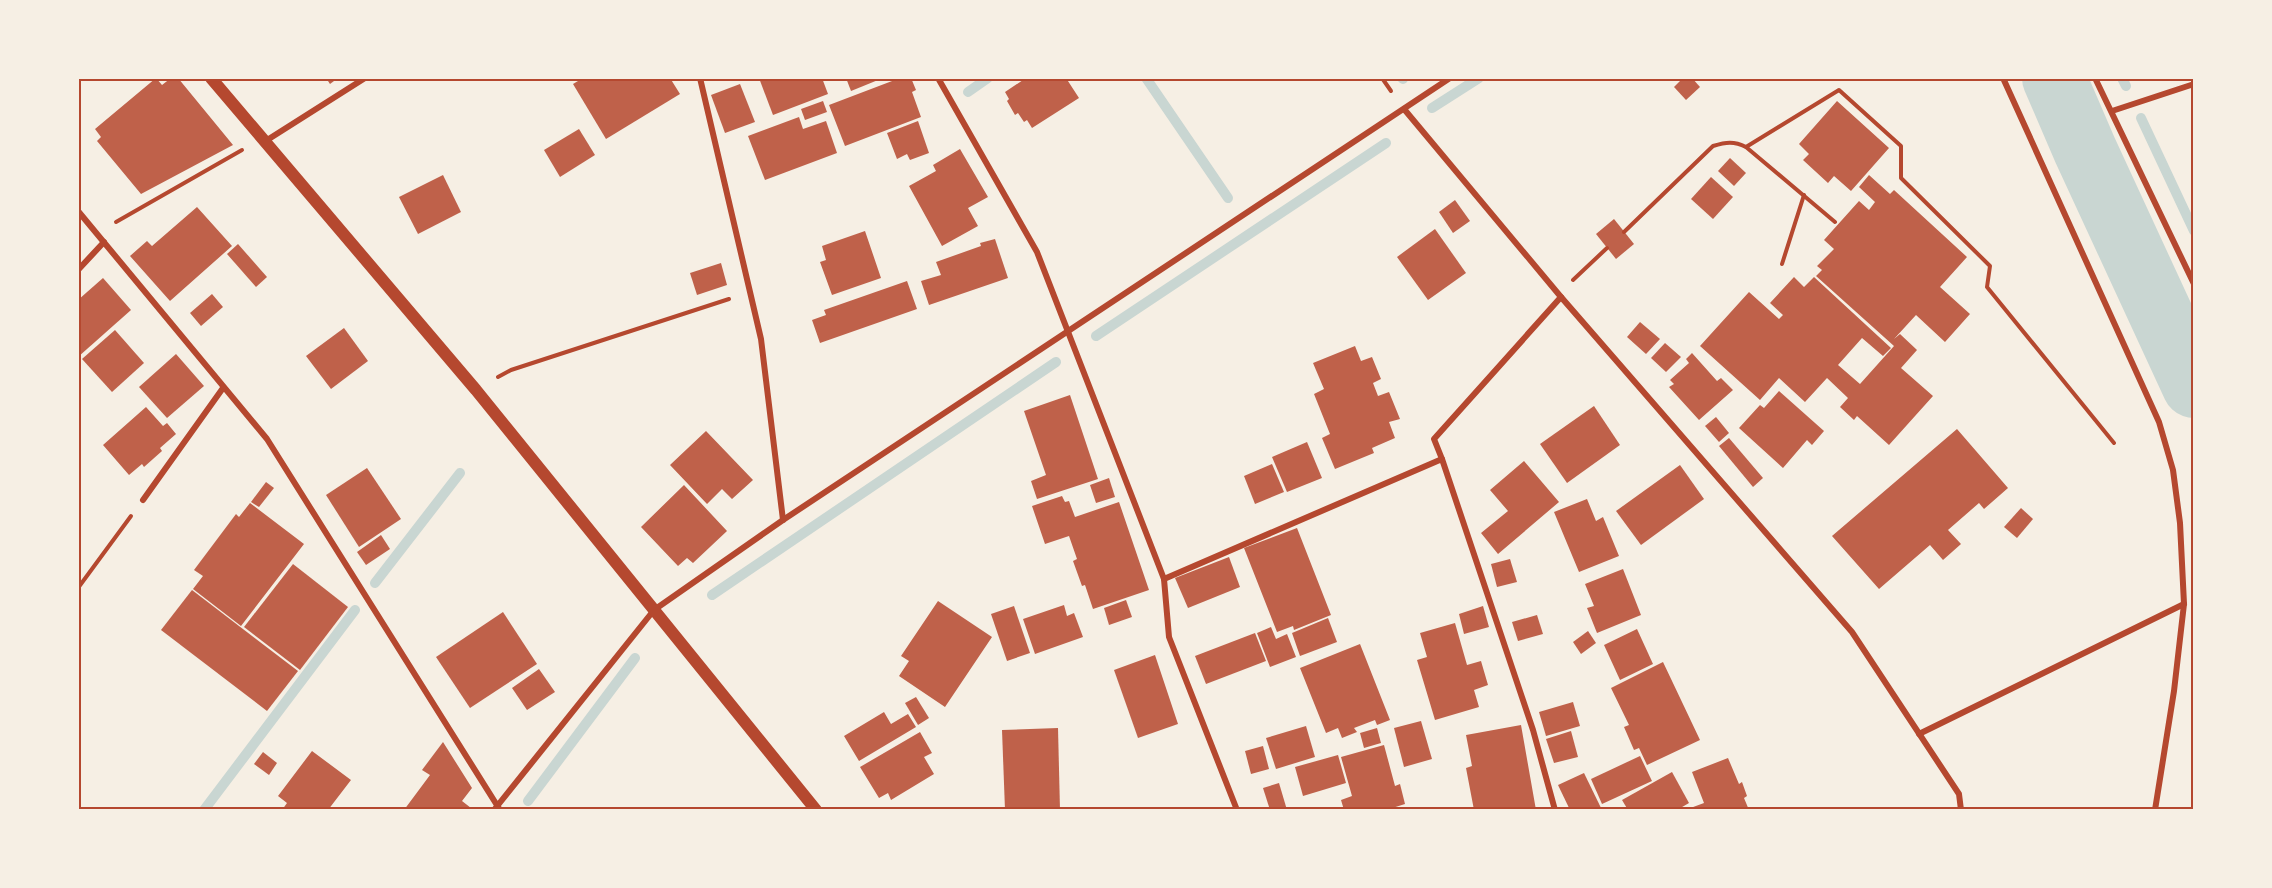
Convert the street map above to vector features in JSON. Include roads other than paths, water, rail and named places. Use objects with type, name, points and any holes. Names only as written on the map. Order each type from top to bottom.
[{"type":"main road","points":[[211,78],[262,141],[476,390],[816,810]]},
{"type":"street","points":[[262,141],[365,78]]},
{"type":"street","points":[[700,78],[761,339],[783,520]]},
{"type":"street","points":[[938,78],[1037,252],[1164,579],[1169,637],[1238,810]]},
{"type":"street","points":[[78,211],[267,439],[497,808],[654,610],[783,520],[1450,78]]},
{"type":"street","points":[[2003,78],[2159,422],[2173,470],[2180,523],[2184,604],[2174,691],[2155,810]]},
{"type":"street","points":[[2095,78],[2194,284]]},
{"type":"street","points":[[2112,111],[2194,84]]},
{"type":"street","points":[[1404,109],[1560,296],[1852,632],[1959,794],[1959,810]]},
{"type":"street","points":[[78,270],[104,242]]},
{"type":"street","points":[[1555,810],[1533,730],[1434,439],[1560,296]]},
{"type":"street","points":[[143,500],[223,388]]},
{"type":"street","points":[[1164,579],[1442,459]]},
{"type":"street","points":[[1919,734],[2184,604]]},
{"type":"waterway","points":[[968,92],[988,78]]},
{"type":"waterway","points":[[1146,78],[1228,198]]},
{"type":"waterway","points":[[1432,108],[1479,78]]},
{"type":"waterway","points":[[2054,78],[2194,386]]},
{"type":"waterway","points":[[2122,78],[2126,86]]},
{"type":"waterway","points":[[2141,118],[2194,231]]},
{"type":"waterway","points":[[1096,336],[1386,143]]},
{"type":"waterway","points":[[712,595],[1056,362]]},
{"type":"waterway","points":[[375,583],[460,473]]},
{"type":"waterway","points":[[204,810],[355,610]]},
{"type":"waterway","points":[[528,801],[635,658]]}]
